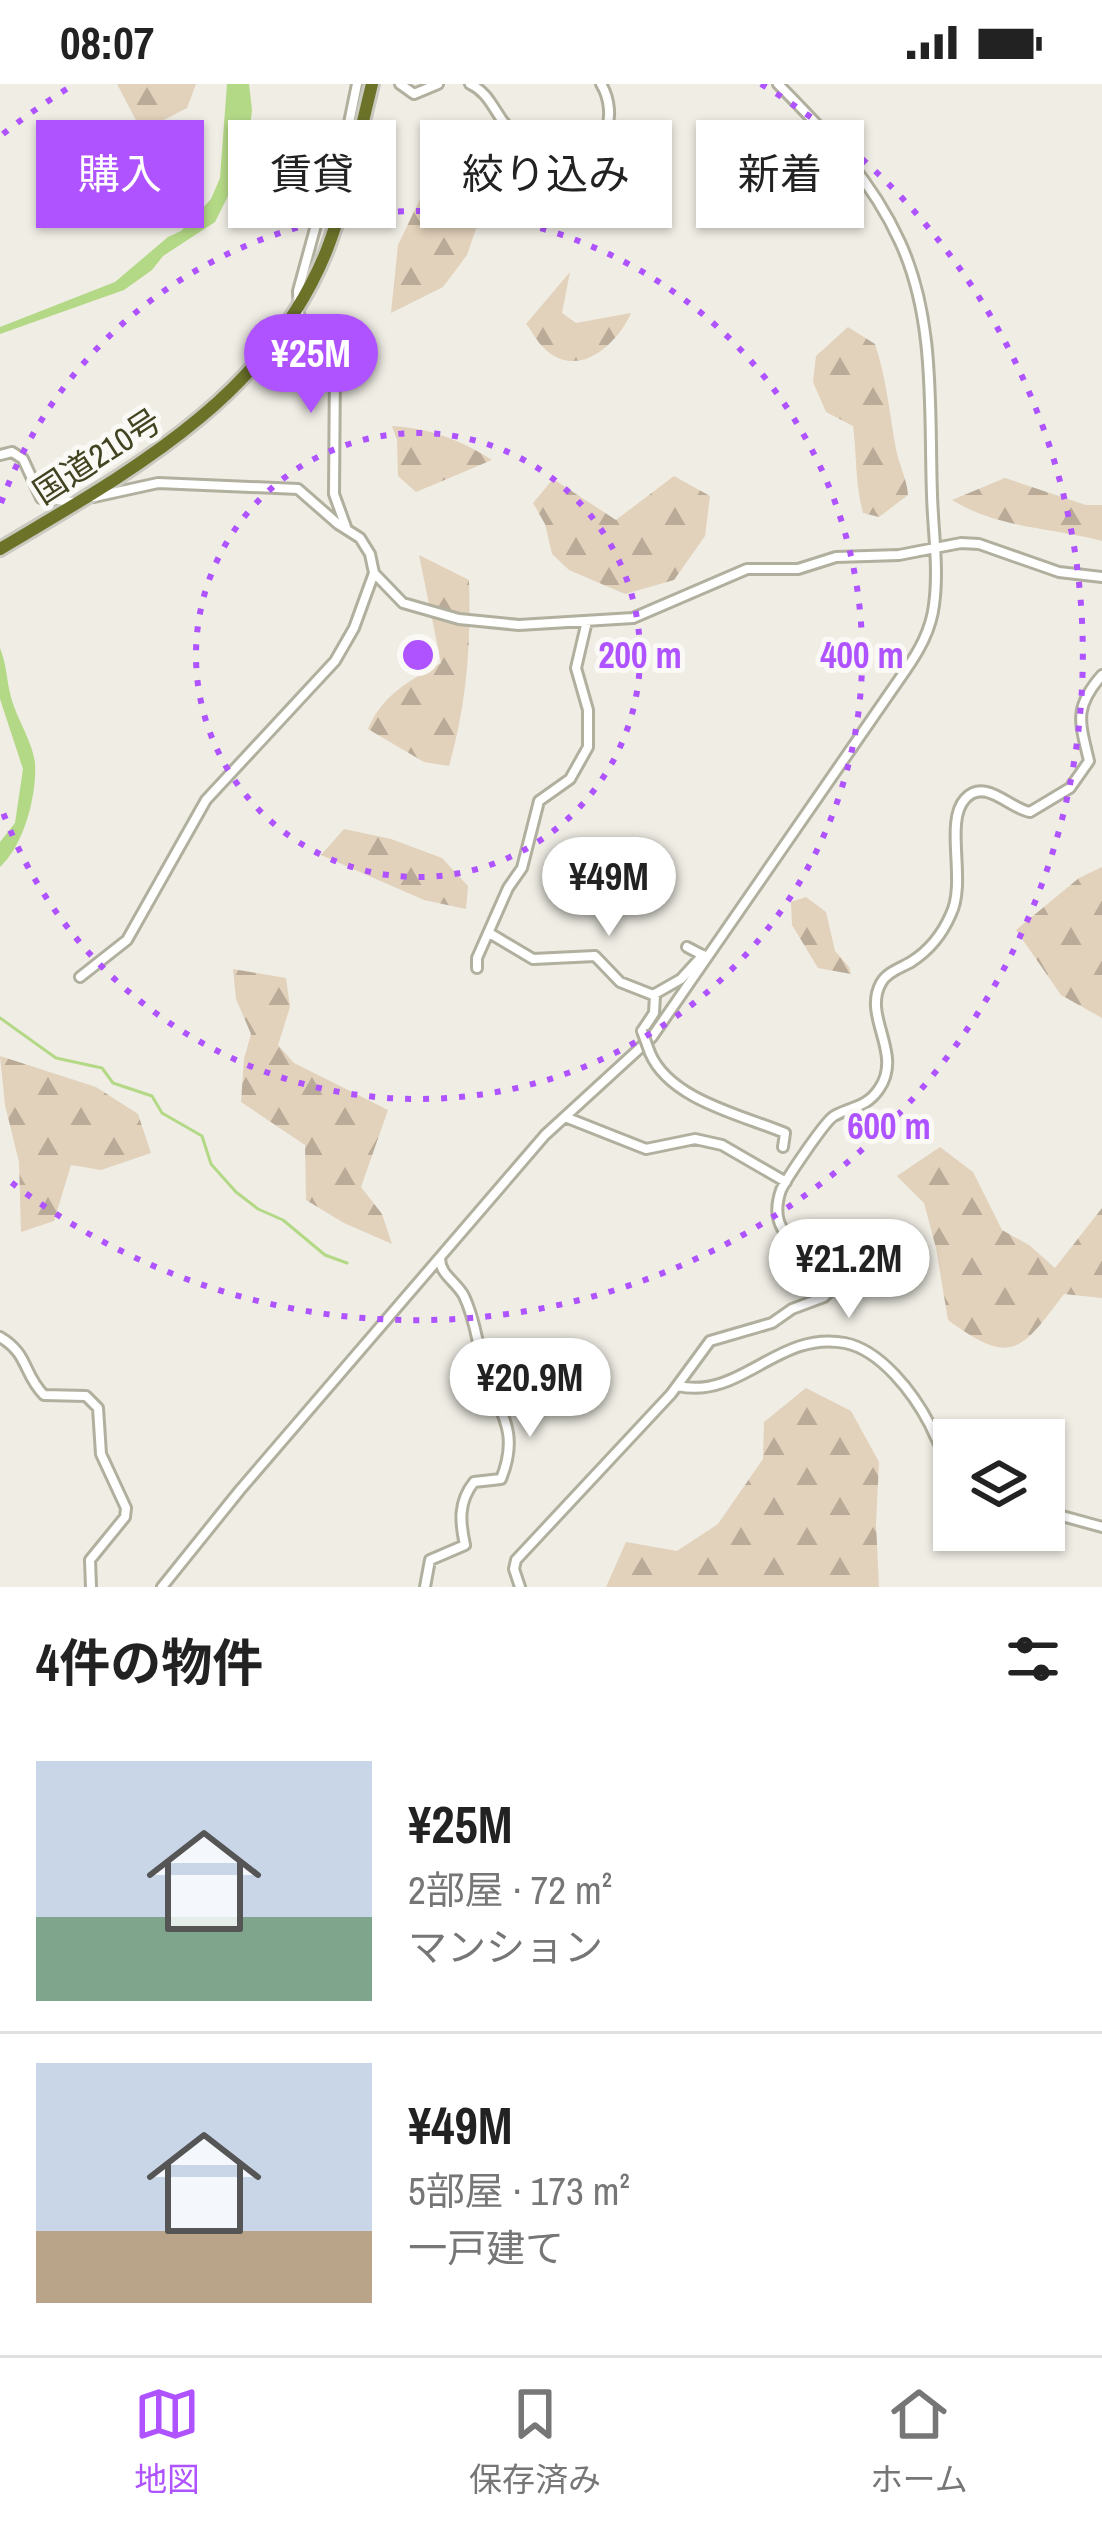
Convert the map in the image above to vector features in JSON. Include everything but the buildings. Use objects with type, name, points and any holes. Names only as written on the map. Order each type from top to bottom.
[{"type":"highway","name":"国道210号","points":[[0,549],[150,457],[215,407],[269,349],[297,310],[331,237],[372,84]]},
{"type":"street","points":[[346,529],[334,494],[335,364],[300,339],[297,310],[322,203],[341,162],[357,84]]},
{"type":"street","points":[[400,84],[415,94],[438,84]]},
{"type":"street","points":[[470,84],[485,93],[503,122],[534,154],[572,171],[595,154],[611,118],[612,106],[601,84]]},
{"type":"street","points":[[162,1587],[563,1116],[644,1047],[919,650],[935,603],[926,339],[913,273],[867,182],[778,84]]},
{"type":"street","points":[[0,455],[12,452],[23,459],[41,498],[80,501],[158,483],[305,492],[366,545],[374,573],[403,603],[459,620],[519,626],[646,614],[747,568],[798,569],[836,556],[888,556],[979,544],[1059,572],[1102,578]]},
{"type":"street","points":[[80,976],[127,940],[206,800],[335,661],[354,628],[374,573]]},
{"type":"street","points":[[477,968],[477,958],[508,888],[522,868],[539,801],[570,779],[588,747],[588,710],[576,668],[587,621]]},
{"type":"street","points":[[520,1587],[516,1560],[677,1386],[713,1339],[772,1323],[824,1297],[834,1287],[831,1274],[788,1238],[778,1221],[777,1203],[786,1181],[828,1120],[868,1102],[887,1075],[889,1056],[878,1014],[879,987],[933,944],[952,912],[959,862],[954,829],[961,804],[970,794],[988,791],[1030,812],[1076,783],[1089,761],[1081,707],[1102,675]]},
{"type":"street","points":[[491,934],[533,958],[595,956],[624,984],[655,995],[681,980],[705,956]]},
{"type":"street","points":[[687,947],[705,956]]},
{"type":"street","points":[[655,995],[653,1013],[642,1031],[659,1070],[703,1103],[785,1133],[783,1147]]},
{"type":"street","points":[[563,1116],[646,1149],[695,1139],[722,1145],[786,1181]]},
{"type":"street","points":[[425,1587],[432,1558],[465,1545],[460,1523],[466,1495],[474,1482],[501,1479],[508,1444],[507,1421],[486,1372],[478,1329],[463,1295],[441,1269],[440,1257]]},
{"type":"street","points":[[0,1337],[22,1354],[35,1387],[44,1395],[86,1396],[98,1408],[101,1454],[126,1508],[120,1524],[90,1560],[92,1587]]},
{"type":"street","points":[[677,1386],[707,1389],[793,1348],[815,1342],[848,1343],[871,1354],[915,1401],[933,1435]]},
{"type":"street","points":[[1065,1516],[1102,1527]]},
{"type":"green space","points":[[117,84],[196,84],[187,108],[164,120],[136,120]]},
{"type":"green space","points":[[420,199],[420,228],[476,228],[467,255],[443,287],[391,313],[398,245]]},
{"type":"green space","points":[[570,272],[562,313],[576,323],[631,313],[606,347],[570,361],[544,348],[526,324]]},
{"type":"green space","points":[[848,327],[875,344],[908,495],[879,517],[863,513],[853,426],[826,412],[813,382],[816,356]]},
{"type":"green space","points":[[392,426],[444,436],[492,460],[416,492],[398,476]]},
{"type":"green space","points":[[674,476],[710,496],[705,536],[674,580],[625,594],[569,570],[552,554],[545,524],[533,503],[553,479],[616,520]]},
{"type":"green space","points":[[1005,478],[1086,505],[1102,505],[1102,541],[988,517],[952,500]]},
{"type":"green space","points":[[419,555],[469,580],[467,674],[449,766],[424,762],[368,729],[389,697],[441,663]]},
{"type":"green space","points":[[344,829],[391,839],[442,858],[468,886],[466,909],[424,900],[321,855]]},
{"type":"green space","points":[[1102,867],[1102,1018],[1061,995],[1016,930],[1079,878]]},
{"type":"green space","points":[[806,897],[826,912],[835,951],[851,974],[818,968],[792,925],[791,902]]},
{"type":"green space","points":[[233,969],[286,978],[290,1007],[278,1045],[294,1063],[388,1110],[361,1187],[382,1214],[392,1244],[306,1200],[305,1145],[241,1102],[251,1034],[236,999]]},
{"type":"green space","points":[[0,1056],[96,1087],[138,1114],[151,1153],[101,1170],[71,1165],[54,1221],[21,1232],[19,1162],[5,1105]]},
{"type":"green space","points":[[940,1147],[973,1172],[1002,1230],[1055,1268],[1102,1208],[1102,1298],[1064,1294],[1037,1329],[1014,1346],[987,1344],[948,1320],[924,1203],[897,1176]]},
{"type":"green space","points":[[806,1388],[851,1411],[879,1462],[879,1587],[606,1587],[626,1542],[677,1551],[718,1524],[763,1459],[764,1422]]},
{"type":"shaded area","points":[[227,84],[249,84],[251,120],[228,120],[228,196],[215,222],[163,256],[124,290],[0,334],[0,327],[115,282],[184,228],[204,228],[204,206],[220,178]]},
{"type":"shaded area","points":[[0,648],[12,702],[33,754],[35,776],[22,833],[0,867],[0,842],[15,823],[23,769],[0,699]]},
{"type":"waterway","points":[[0,1018],[56,1058],[102,1068],[113,1083],[152,1096],[162,1113],[202,1136],[211,1164],[236,1192],[283,1220],[325,1255],[347,1263]]}]
